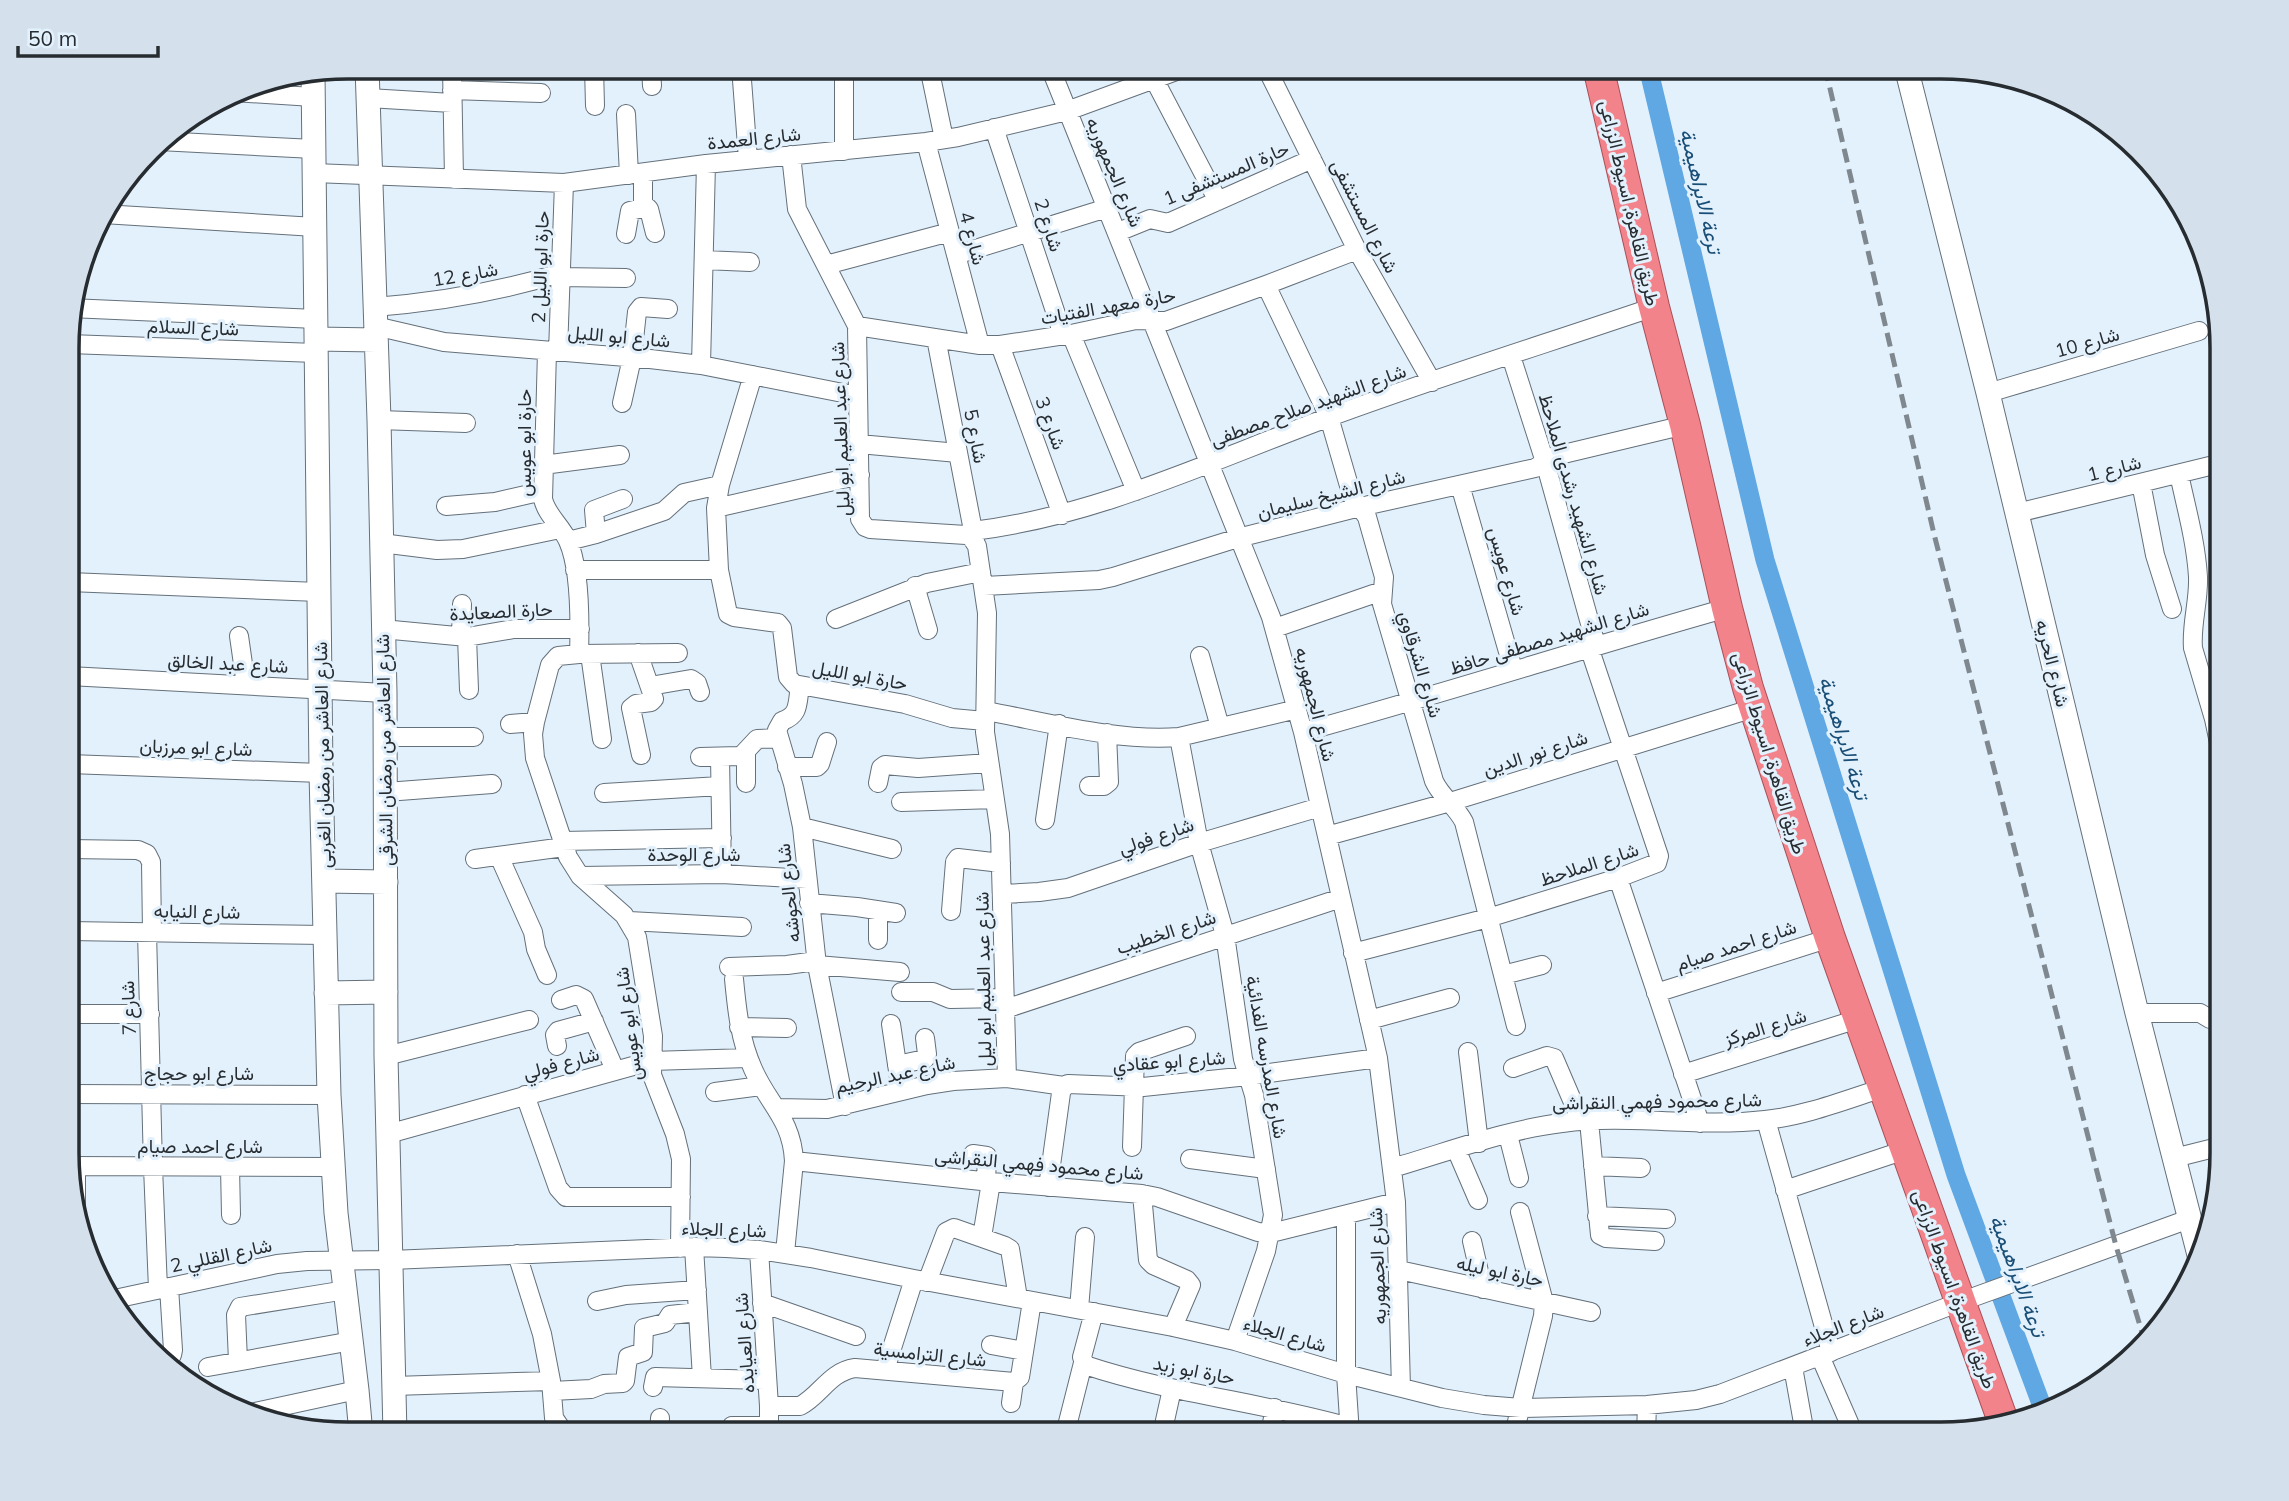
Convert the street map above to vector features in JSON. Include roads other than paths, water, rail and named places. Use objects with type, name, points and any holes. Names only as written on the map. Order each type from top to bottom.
[{"type":"highway","name":"طريق القاهرة, اسيوط الزراعى","points":[[1601,79],[1727,608],[1754,708],[1829,937],[2001,1415]]},
{"type":"street","name":"شارع العاشر من رمضان الشرقى","points":[[367,79],[379,420],[386,792],[386,1056],[395,1422]]},
{"type":"street","points":[[452,79],[454,179]]},
{"type":"street","points":[[594,79],[595,106]]},
{"type":"street","points":[[652,79],[652,86]]},
{"type":"street","points":[[742,79],[748,159]]},
{"type":"street","points":[[844,79],[844,151]]},
{"type":"street","name":"شارع 4","points":[[930,79],[935,141],[950,232],[980,345]]},
{"type":"street","name":"شارع الجمهوريه","points":[[1055,79],[1275,628],[1297,709],[1378,1058],[1396,1202],[1401,1388]]},
{"type":"street","points":[[1154,79],[1218,201]]},
{"type":"street","name":"شارع العمدة","points":[[314,173],[564,183],[748,159],[935,141],[1067,111],[1154,79]]},
{"type":"street","name":"شارع المستشفى","points":[[1272,79],[1357,250],[1432,382]]},
{"type":"street","name":"شارع الحريه","points":[[1909,79],[2195,1242]]},
{"type":"street","name":"شارع العاشر من رمضان الغربى","points":[[313,81],[321,773],[331,1167],[360,1422]]},
{"type":"street","points":[[260,93],[313,96]]},
{"type":"street","points":[[368,98],[541,93]]},
{"type":"street","points":[[626,114],[643,208]]},
{"type":"street","name":"شارع 2","points":[[994,128],[1067,335],[1136,491]]},
{"type":"street","points":[[174,142],[314,149]]},
{"type":"street","name":"شارع عبد العليم ابو ليل","points":[[791,155],[797,209],[857,326],[860,519],[865,527],[870,529],[974,536],[988,627],[985,742],[995,800],[1001,863],[1007,1079]]},
{"type":"street","name":"حارة المستشفى 1","points":[[1118,232],[1150,219],[1168,223],[1312,159]]},
{"type":"street","points":[[701,365],[706,164]]},
{"type":"street","name":"حارة ابو الليل 2","points":[[552,351],[560,275],[564,183]]},
{"type":"street","points":[[626,234],[630,211],[643,208],[649,209],[654,233]]},
{"type":"street","points":[[956,255],[1107,208]]},
{"type":"street","points":[[114,215],[315,227]]},
{"type":"street","points":[[826,265],[950,232]]},
{"type":"street","name":"حارة معهد الفتيات","points":[[857,326],[980,345],[1000,345],[1067,335],[1136,320],[1166,321],[1357,250]]},
{"type":"street","points":[[704,260],[750,262]]},
{"type":"street","name":"شارع 12","points":[[375,324],[422,303],[469,296],[560,275],[626,278]]},
{"type":"street","name":"شارع الشرقاوي","points":[[1266,285],[1329,417],[1352,496],[1367,517],[1384,577],[1382,604],[1434,781],[1464,822],[1516,1026]]},
{"type":"street","name":"شارع الشهيد صلاح مصطفى","points":[[974,536],[1062,515],[1136,491],[1329,417],[1654,307]]},
{"type":"street","points":[[622,403],[632,358],[638,309],[668,309]]},
{"type":"street","name":"شارع السلام","points":[[81,310],[316,337]]},
{"type":"street","points":[[316,337],[375,324]]},
{"type":"street","name":"شارع ابو الليل","points":[[375,324],[444,342],[701,365],[858,396]]},
{"type":"street","name":"شارع 10","points":[[1988,393],[2199,331]]},
{"type":"street","name":"شارع السلام","points":[[79,344],[316,337]]},
{"type":"street","name":"شارع 5","points":[[936,338],[974,536]]},
{"type":"street","name":"شارع 3","points":[[1000,345],[1062,515]]},
{"type":"street","name":"حارة ابو عويس","points":[[552,351],[542,492],[548,513],[564,535],[575,570],[580,629],[602,739]]},
{"type":"street","name":"شارع الشهيد رشدى الملاحظ","points":[[1511,356],[1545,462],[1593,646]]},
{"type":"street","name":"حارة ابو الليل","points":[[753,375],[720,485],[716,508],[719,570],[727,614],[776,622],[780,625],[788,677],[794,684],[915,706],[952,718],[985,716],[1147,738],[1178,737],[1297,709]]},
{"type":"street","points":[[379,420],[466,423]]},
{"type":"street","name":"شارع الشيخ سليمان","points":[[836,619],[915,586],[939,580],[1113,578],[1238,538],[1360,507],[1535,468],[1555,456],[1685,425]]},
{"type":"street","points":[[859,444],[958,453]]},
{"type":"street","points":[[543,465],[620,455]]},
{"type":"street","name":"شارع 1","points":[[2017,513],[2210,466]]},
{"type":"street","points":[[2179,474],[2197,568],[2193,648],[2210,705]]},
{"type":"street","points":[[716,508],[860,475]]},
{"type":"street","points":[[2141,483],[2159,573],[2172,609]]},
{"type":"street","points":[[381,543],[438,550],[463,549],[564,535],[596,534],[664,511],[684,493],[720,485]]},
{"type":"street","name":"شارع عويس","points":[[1460,485],[1514,669]]},
{"type":"street","points":[[446,506],[495,502],[542,492]]},
{"type":"street","points":[[596,534],[593,512],[595,508],[623,499]]},
{"type":"street","points":[[575,570],[719,570]]},
{"type":"street","points":[[79,582],[319,592]]},
{"type":"street","points":[[915,586],[928,630]]},
{"type":"street","points":[[1275,628],[1382,591]]},
{"type":"street","points":[[461,604],[469,690]]},
{"type":"street","name":"شارع الشهيد مصطفى حافظ","points":[[1303,732],[1727,608]]},
{"type":"street","name":"حارة الصعايدة","points":[[382,629],[464,637],[514,629],[580,629]]},
{"type":"street","points":[[239,636],[246,685]]},
{"type":"street","name":"شارع الملاحظ","points":[[1353,953],[1488,918],[1618,878],[1655,864],[1659,859],[1622,747],[1593,646]]},
{"type":"street","points":[[638,653],[654,697],[653,701],[636,704],[631,711],[641,755]]},
{"type":"street","name":"شارع ابو عويس","points":[[678,653],[564,654],[553,660],[533,734],[535,758],[563,844],[580,876],[629,921],[639,946],[653,1036],[652,1075],[678,1146],[682,1171],[681,1197],[696,1290],[702,1378]]},
{"type":"street","points":[[1200,656],[1220,727]]},
{"type":"street","name":"شارع عبد الخالق","points":[[79,677],[384,693]]},
{"type":"street","points":[[650,687],[691,679],[697,683],[700,692]]},
{"type":"street","points":[[700,757],[739,755],[757,739],[778,738],[778,725],[796,713],[800,686]]},
{"type":"street","name":"شارع نور الدين","points":[[1327,836],[1450,802],[1754,708]]},
{"type":"street","points":[[510,724],[535,722]]},
{"type":"street","points":[[1045,820],[1059,724]]},
{"type":"street","points":[[1089,786],[1104,786],[1109,782],[1108,733]]},
{"type":"street","points":[[385,737],[474,737]]},
{"type":"street","name":"شارع المدرسه الفدائية","points":[[1178,737],[1199,843],[1225,935],[1243,1059],[1254,1095],[1273,1215],[1271,1233],[1235,1341]]},
{"type":"street","name":"شارع الحوشه","points":[[778,738],[788,767],[802,827],[816,963],[845,1106]]},
{"type":"street","points":[[788,767],[817,767],[827,742]]},
{"type":"street","points":[[746,751],[746,783]]},
{"type":"street","points":[[720,757],[722,874]]},
{"type":"street","points":[[878,783],[881,768],[885,765],[908,768],[989,763]]},
{"type":"street","name":"شارع ابو مرزبان","points":[[79,764],[321,773]]},
{"type":"street","points":[[386,792],[492,784]]},
{"type":"street","points":[[604,793],[720,786]]},
{"type":"street","points":[[901,802],[995,800]]},
{"type":"street","name":"شارع فولي","points":[[1003,894],[1068,888],[1199,843],[1320,807]]},
{"type":"street","points":[[802,827],[892,849]]},
{"type":"street","points":[[475,859],[563,844],[722,838]]},
{"type":"street","name":"شارع 7","points":[[79,849],[138,850],[147,854],[151,862],[153,1167],[164,1288],[173,1350],[170,1356]]},
{"type":"street","points":[[499,856],[533,932],[536,949],[547,975]]},
{"type":"street","points":[[951,911],[955,862],[958,858],[1001,863]]},
{"type":"street","name":"شارع الوحدة","points":[[580,876],[722,874],[807,879]]},
{"type":"street","points":[[1618,878],[1700,1123]]},
{"type":"street","points":[[324,881],[386,883]]},
{"type":"street","name":"شارع الخطيب","points":[[901,992],[933,992],[950,999],[1005,1003],[1341,898]]},
{"type":"street","points":[[809,903],[887,912],[878,940]]},
{"type":"street","points":[[629,921],[742,927]]},
{"type":"street","name":"شارع النيابه","points":[[79,931],[325,935]]},
{"type":"street","name":"شارع احمد صيام","points":[[1656,993],[1829,937]]},
{"type":"street","points":[[785,1253],[794,1161],[790,1133],[761,1086],[748,1058],[739,1027],[731,973],[777,965],[816,963],[900,972]]},
{"type":"street","points":[[1503,975],[1542,965]]},
{"type":"street","points":[[327,993],[386,992]]},
{"type":"street","points":[[561,1000],[576,995],[582,997],[615,1070]]},
{"type":"street","points":[[1369,1020],[1450,998]]},
{"type":"street","points":[[2137,1013],[2200,1013],[2210,1019]]},
{"type":"street","points":[[79,1014],[150,1014]]},
{"type":"street","name":"شارع المركز","points":[[1684,1074],[1858,1019]]},
{"type":"street","points":[[386,1056],[529,1020]]},
{"type":"street","points":[[557,1046],[555,1035],[558,1031],[594,1021]]},
{"type":"street","points":[[891,1024],[901,1091]]},
{"type":"street","points":[[739,1027],[787,1028]]},
{"type":"street","points":[[1132,1147],[1136,1053],[1186,1036]]},
{"type":"street","points":[[897,1065],[925,1059],[925,1038]]},
{"type":"street","points":[[1468,1052],[1479,1143]]},
{"type":"street","points":[[1513,1068],[1547,1056],[1554,1058],[1585,1121],[1593,1166],[1599,1231],[1603,1237],[1655,1241]]},
{"type":"street","name":"شارع فولي","points":[[388,1134],[651,1061],[748,1058]]},
{"type":"street","name":"شارع ابو عقادي","points":[[1064,1086],[1072,1084],[1133,1087],[1248,1076],[1378,1058]]},
{"type":"street","name":"شارع عبد الرحيم","points":[[777,1108],[810,1110],[845,1106],[953,1081],[1007,1079],[1064,1086]]},
{"type":"street","points":[[715,1092],[761,1086]]},
{"type":"street","points":[[1048,1187],[1060,1093],[1064,1086]]},
{"type":"street","name":"شارع محمود فهمي النقراشى","points":[[1392,1168],[1544,1125],[1585,1121],[1700,1123],[1766,1120],[1798,1115],[1883,1088]]},
{"type":"street","name":"شارع ابو حجاج","points":[[79,1094],[329,1095]]},
{"type":"street","points":[[525,1095],[558,1188],[566,1197],[681,1197]]},
{"type":"street","points":[[1766,1120],[1826,1354],[1850,1422]]},
{"type":"street","points":[[1507,1135],[1519,1178]]},
{"type":"street","points":[[1457,1149],[1478,1200]]},
{"type":"street","points":[[2174,1158],[2210,1149]]},
{"type":"street","points":[[1785,1190],[1905,1150]]},
{"type":"street","points":[[974,1154],[987,1156],[989,1182],[982,1237]]},
{"type":"street","points":[[1190,1159],[1266,1169]]},
{"type":"street","name":"شارع محمود فهمي النقراشى","points":[[794,1161],[989,1182],[1142,1194],[1258,1232],[1271,1233],[1396,1202]]},
{"type":"street","name":"شارع احمد صيام","points":[[79,1166],[331,1167]]},
{"type":"street","points":[[1593,1166],[1641,1168]]},
{"type":"street","points":[[230,1167],[231,1215]]},
{"type":"street","points":[[1142,1194],[1147,1260],[1191,1284],[1173,1327]]},
{"type":"street","points":[[1517,1422],[1544,1302],[1520,1212]]},
{"type":"street","name":"شارع الجمهوريه","points":[[1346,1215],[1346,1374],[1349,1422]]},
{"type":"street","points":[[1597,1216],[1666,1219]]},
{"type":"street","name":"شارع الجلاء","points":[[342,1260],[687,1247],[785,1253],[1173,1327],[1235,1341],[1346,1374],[1442,1398],[1521,1408],[1647,1405],[1696,1400],[1720,1394],[1996,1289],[2189,1220]]},
{"type":"street","points":[[885,1370],[920,1280],[948,1229],[954,1228],[1010,1249],[1025,1299],[1024,1352],[1020,1377],[1014,1382],[1011,1404]]},
{"type":"street","points":[[1068,1422],[1083,1363],[1087,1310],[1085,1237]]},
{"type":"street","points":[[1472,1241],[1483,1289]]},
{"type":"street","name":"شارع العيايده","points":[[759,1250],[769,1422]]},
{"type":"street","points":[[517,1254],[542,1334],[557,1422]]},
{"type":"street","name":"شارع القللي 2","points":[[121,1298],[277,1264],[342,1260]]},
{"type":"street","name":"حارة ابو ليله","points":[[1399,1270],[1591,1312]]},
{"type":"street","points":[[238,1361],[236,1315],[240,1307],[346,1290]]},
{"type":"street","points":[[597,1301],[626,1294],[696,1290]]},
{"type":"street","points":[[762,1303],[856,1336]]},
{"type":"street","points":[[394,1386],[552,1386],[591,1389],[604,1384],[623,1383],[628,1357],[643,1352],[644,1328],[665,1323],[670,1315],[698,1312]]},
{"type":"street","points":[[208,1367],[352,1341]]},
{"type":"street","points":[[991,1345],[1024,1352]]},
{"type":"street","name":"حارة ابو زيد","points":[[1083,1363],[1172,1389],[1275,1408],[1321,1422]]},
{"type":"street","points":[[1793,1367],[1803,1422]]},
{"type":"street","name":"شارع الترامسية","points":[[769,1406],[803,1405],[832,1377],[847,1369],[864,1368],[1014,1382]]},
{"type":"street","points":[[653,1387],[655,1377],[767,1380]]},
{"type":"street","points":[[1165,1422],[1172,1389]]},
{"type":"street","points":[[266,1410],[357,1390]]},
{"type":"street","points":[[1646,1422],[1647,1405]]},
{"type":"street","points":[[1272,1422],[1275,1408]]},
{"type":"waterway","name":"ترعة الابراهيمية","points":[[1651,79],[1765,560],[1956,1175],[2041,1403]]},
{"type":"railway","points":[[1828,79],[1934,534],[2116,1246],[2142,1333]]}]
